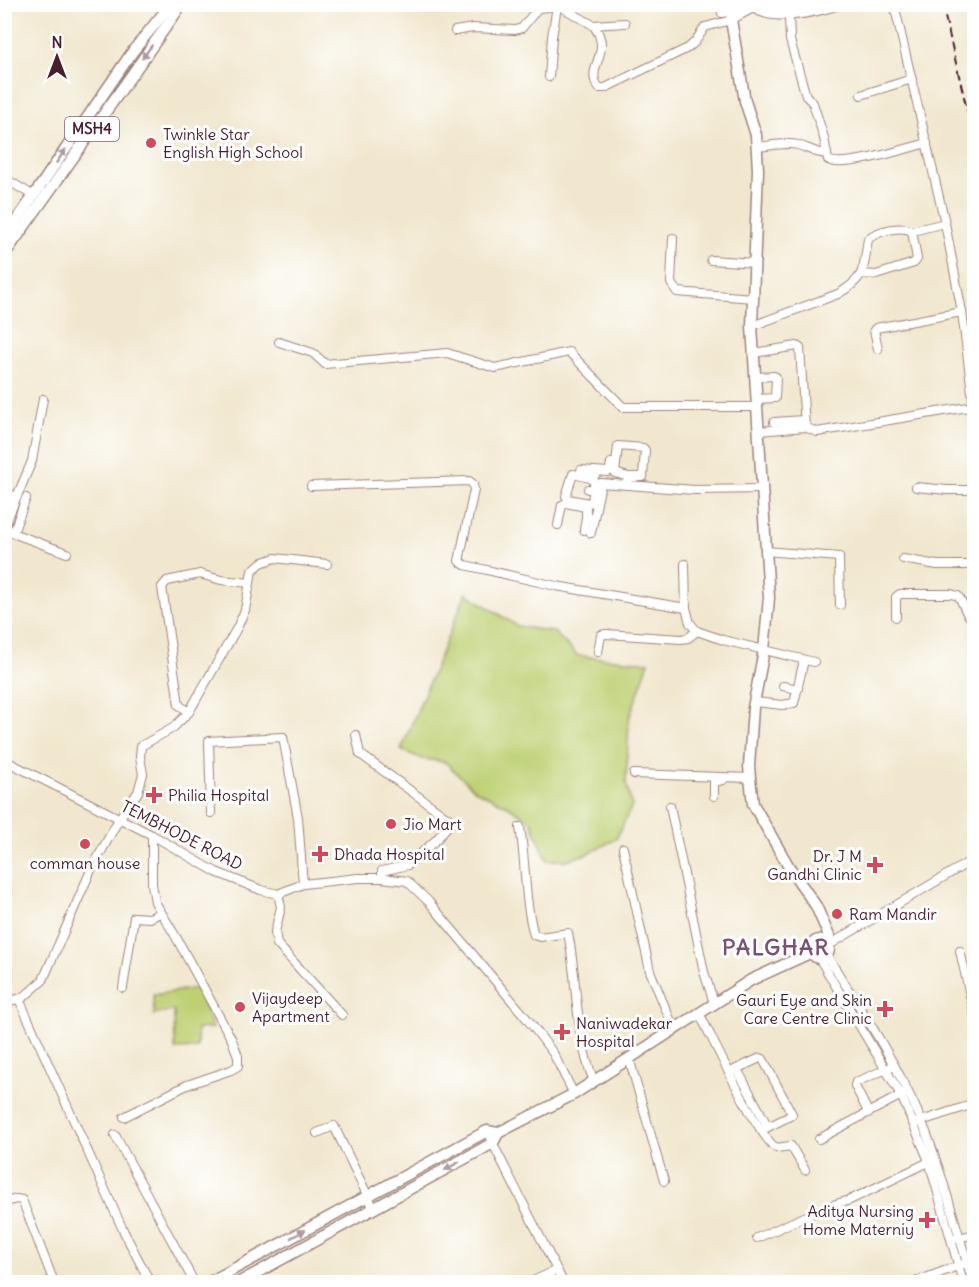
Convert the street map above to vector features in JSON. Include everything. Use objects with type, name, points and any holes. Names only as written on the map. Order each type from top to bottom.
[{"type":"main road","name":"MSH4","points":[[104,103],[133,51],[171,4]]},
{"type":"main road","name":"MSH4","points":[[4,255],[53,176],[104,103],[182,4]]},
{"type":"main road","points":[[210,1282],[368,1196],[493,1132],[574,1094],[751,980],[822,953],[829,936],[816,906],[789,867],[753,804],[750,779],[754,702],[764,650],[769,598],[752,326],[758,170],[756,135],[745,101],[730,12]]},
{"type":"main road","name":"MSH4","points":[[4,239],[34,196],[53,176]]},
{"type":"main road","points":[[240,1282],[493,1143],[493,1132]]},
{"type":"street","points":[[454,31],[473,28],[515,30],[522,28],[538,8],[556,5],[593,25],[597,30],[602,54],[595,66],[596,84],[599,88],[605,88],[688,48],[705,27],[730,12],[752,6],[762,13],[789,16],[842,4]]},
{"type":"street","points":[[774,422],[804,423],[817,432],[974,407],[962,312],[945,223],[894,4]]},
{"type":"street","points":[[549,77],[556,5]]},
{"type":"street","points":[[789,16],[790,40],[806,96],[813,103],[828,160],[833,163],[864,159],[927,143]]},
{"type":"street","points":[[593,25],[625,23]]},
{"type":"street","points":[[861,95],[912,79]]},
{"type":"street","points":[[757,147],[792,144],[816,153],[827,154]]},
{"type":"street","points":[[4,178],[34,196]]},
{"type":"street","points":[[752,326],[851,287],[862,274],[868,239],[875,234],[906,228],[912,231],[945,223]]},
{"type":"street","points":[[862,274],[876,275],[914,263],[917,259],[912,231]]},
{"type":"street","points":[[674,238],[671,283],[677,292],[753,298]]},
{"type":"street","points":[[711,260],[755,263]]},
{"type":"street","points":[[878,349],[874,330],[876,328],[962,312]]},
{"type":"street","points":[[279,342],[313,353],[325,364],[447,353],[495,368],[569,352],[623,407],[758,403],[775,398],[776,378],[756,376]]},
{"type":"street","points":[[754,354],[797,346],[800,348],[804,423]]},
{"type":"street","points":[[43,399],[32,461],[21,497],[7,530],[67,553]]},
{"type":"street","points":[[759,431],[804,423]]},
{"type":"street","points":[[595,488],[628,481],[643,477],[645,450],[618,446],[615,473],[628,481],[695,490],[763,489]]},
{"type":"street","points":[[581,470],[608,472],[611,452]]},
{"type":"street","points":[[587,532],[595,488],[594,471]]},
{"type":"street","points":[[311,486],[469,482],[473,484],[474,490],[459,561],[465,565],[556,586],[686,608]]},
{"type":"street","points":[[916,487],[975,490]]},
{"type":"street","points":[[4,492],[21,497]]},
{"type":"street","points":[[558,525],[562,505],[566,502],[586,507],[590,517]]},
{"type":"street","points":[[765,551],[839,557],[840,605]]},
{"type":"street","points":[[4,1003],[24,997],[43,980],[91,870],[119,819],[138,792],[143,774],[141,746],[173,728],[189,711],[237,628],[245,610],[252,571],[261,563],[275,558],[327,564]]},
{"type":"street","points":[[903,559],[937,565],[975,565]]},
{"type":"street","points":[[685,564],[686,608],[690,623],[697,631],[814,662]]},
{"type":"street","points":[[189,711],[179,705],[162,587],[167,581],[200,574],[220,580],[250,583]]},
{"type":"street","points":[[896,616],[896,597],[900,594],[951,594],[958,596],[969,616],[975,616]]},
{"type":"street","points":[[598,652],[601,635],[681,639],[688,638],[697,631]]},
{"type":"street","points":[[754,702],[791,704],[796,700],[804,660]]},
{"type":"street","points":[[783,686],[798,689]]},
{"type":"street","points":[[356,735],[360,754],[452,821],[436,840],[408,865],[382,872],[382,878]]},
{"type":"street","points":[[211,813],[209,741],[283,737],[298,818],[303,884]]},
{"type":"street","name":"TEMBHODE ROAD","points":[[4,760],[152,835],[216,872],[261,890],[278,894]]},
{"type":"street","points":[[634,774],[750,779]]},
{"type":"street","points":[[714,796],[716,780],[750,779]]},
{"type":"street","points":[[670,806],[704,972],[714,1003]]},
{"type":"street","points":[[520,827],[525,882],[534,935],[540,937],[568,933],[574,962],[581,1037],[586,1062],[594,1081]]},
{"type":"street","points":[[124,1117],[178,1089],[238,1066],[238,1056],[232,1040],[155,902],[152,884],[152,835]]},
{"type":"street","points":[[623,848],[650,971],[674,1029]]},
{"type":"street","points":[[963,1282],[962,1264],[955,1239],[932,1160],[918,1123],[905,1093],[822,953],[975,859]]},
{"type":"street","points":[[342,1015],[277,944],[275,933],[281,908],[278,894],[303,884],[358,878],[407,881],[429,902],[528,1020],[552,1053],[574,1094]]},
{"type":"street","points":[[123,988],[134,917],[150,918],[160,913]]},
{"type":"street","points":[[960,951],[975,1013]]},
{"type":"street","points":[[19,999],[124,1232],[150,1282]]},
{"type":"street","points":[[699,1013],[734,1070],[773,1146],[776,1148],[791,1146],[805,1170]]},
{"type":"street","points":[[629,1058],[664,1181]]},
{"type":"street","points":[[734,1070],[759,1058],[763,1059],[792,1114],[765,1129]]},
{"type":"street","points":[[868,1112],[855,1086],[856,1082],[890,1068]]},
{"type":"street","points":[[819,1139],[905,1093]]},
{"type":"street","points":[[918,1123],[975,1104]]},
{"type":"street","points":[[317,1133],[334,1126],[374,1209]]},
{"type":"street","points":[[115,1135],[194,1282]]},
{"type":"street","points":[[493,1143],[563,1282]]},
{"type":"street","points":[[757,1238],[829,1206],[850,1200],[932,1160]]},
{"type":"street","points":[[4,1203],[16,1199],[22,1200],[54,1282]]},
{"type":"street","points":[[317,1224],[324,1236]]},
{"type":"street","points":[[955,1239],[975,1234]]},
{"type":"street","points":[[265,1253],[272,1265]]},
{"type":"street","points":[[915,1282],[962,1264]]},
{"type":"street","points":[[962,1264],[973,1282]]},
{"type":"street","points":[[531,1282],[557,1270]]},
{"type":"green space","points":[[466,593],[517,626],[554,632],[578,656],[649,662],[629,719],[626,783],[632,806],[616,839],[587,854],[567,860],[547,860],[531,821],[508,806],[475,790],[445,762],[423,759],[401,750]]},
{"type":"green space","points":[[197,988],[213,1028],[197,1029],[197,1048],[175,1049],[174,1010],[154,1015],[153,995]]},
{"type":"railway","points":[[942,4],[974,139]]},
{"type":"place","name":"Twinkle Star English High School","points":[[151,143]]},
{"type":"place","name":"Philia Hospital","points":[[154,795]]},
{"type":"place","name":"Jio Mart","points":[[391,824]]},
{"type":"place","name":"comman house","points":[[85,844]]},
{"type":"place","name":"Dhada Hospital","points":[[320,854]]},
{"type":"place","name":"Dr. J M Gandhi Clinic","points":[[875,865]]},
{"type":"place","name":"Ram Mandir","points":[[837,914]]},
{"type":"place","name":"Vijaydeep Apartment","points":[[240,1007]]},
{"type":"place","name":"Gauri Eye and Skin Care Centre Clinic","points":[[885,1009]]},
{"type":"place","name":"Naniwadekar Hospital","points":[[562,1032]]},
{"type":"place","name":"Aditya Nursing Home Materniy","points":[[927,1220]]},
{"type":"district","name":"PALGHAR","points":[[776,947]]}]
